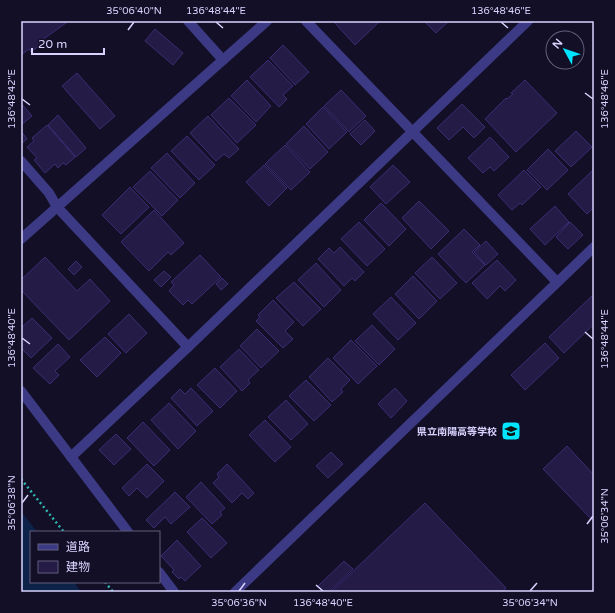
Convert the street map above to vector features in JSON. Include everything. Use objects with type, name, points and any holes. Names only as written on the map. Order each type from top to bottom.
[{"type":"street","points":[[188,21],[223,60]]},
{"type":"street","points":[[21,239],[267,21]]},
{"type":"street","points":[[306,21],[412,133],[557,282]]},
{"type":"street","points":[[71,457],[528,21]]},
{"type":"street","points":[[21,161],[49,193],[57,207],[188,347]]},
{"type":"street","points":[[235,592],[594,247]]},
{"type":"street","points":[[21,391],[127,531]]},
{"type":"street","points":[[160,573],[174,592]]},
{"type":"path","points":[[21,479],[63,531]]},
{"type":"path","points":[[106,583],[113,592]]},
{"type":"water","points":[[21,511],[36,531],[30,531],[30,583],[75,583],[81,592],[21,592]]},
{"type":"building","points":[[21,21],[65,21],[66,23],[42,40],[44,42],[31,52],[29,49],[21,55]]},
{"type":"building","points":[[333,21],[380,21],[355,45]]},
{"type":"building","points":[[424,21],[449,21],[436,33]]},
{"type":"building","points":[[155,29],[183,53],[173,65],[145,41]]},
{"type":"building","points":[[283,45],[309,72],[295,85],[270,58]]},
{"type":"building","points":[[268,60],[293,86],[283,95],[287,99],[279,107],[250,77]]},
{"type":"building","points":[[77,73],[115,116],[100,129],[62,86]]},
{"type":"building","points":[[247,80],[271,106],[256,122],[231,96]]},
{"type":"building","points":[[525,80],[557,113],[516,152],[485,119],[506,98],[507,99],[513,94],[511,93]]},
{"type":"building","points":[[341,90],[366,116],[349,132],[324,106]]},
{"type":"building","points":[[229,98],[256,125],[237,143],[211,115]]},
{"type":"building","points":[[21,103],[32,116],[21,125]]},
{"type":"building","points":[[462,104],[485,127],[474,138],[463,127],[449,140],[437,128]]},
{"type":"building","points":[[323,107],[347,132],[329,149],[306,124]]},
{"type":"building","points":[[58,115],[86,148],[76,157],[48,125]]},
{"type":"building","points":[[208,116],[239,149],[229,158],[224,154],[216,161],[190,133]]},
{"type":"building","points":[[365,120],[375,131],[361,145],[350,134]]},
{"type":"building","points":[[47,125],[75,157],[66,165],[63,163],[58,168],[55,164],[45,173],[34,160],[37,158],[27,147],[34,141],[32,138]]},
{"type":"building","points":[[304,126],[328,152],[310,169],[286,144]]},
{"type":"building","points":[[21,131],[27,139],[21,144]]},
{"type":"building","points":[[576,131],[592,147],[571,167],[555,151]]},
{"type":"building","points":[[187,136],[215,165],[199,180],[171,151]]},
{"type":"building","points":[[490,137],[509,157],[494,171],[490,167],[483,173],[468,158]]},
{"type":"building","points":[[285,145],[310,172],[291,190],[265,164]]},
{"type":"building","points":[[548,149],[568,170],[547,190],[527,170]]},
{"type":"building","points":[[167,153],[195,183],[180,198],[151,168]]},
{"type":"building","points":[[264,165],[287,188],[269,206],[246,182]]},
{"type":"building","points":[[393,165],[410,182],[386,204],[370,187]]},
{"type":"building","points":[[524,170],[541,187],[522,205],[520,203],[512,210],[498,195]]},
{"type":"building","points":[[593,170],[594,207],[587,214],[568,194]]},
{"type":"building","points":[[150,171],[178,200],[162,216],[133,187]]},
{"type":"building","points":[[130,187],[149,207],[121,234],[102,215]]},
{"type":"building","points":[[419,201],[449,231],[431,249],[402,218]]},
{"type":"building","points":[[381,203],[406,229],[389,246],[364,220]]},
{"type":"building","points":[[555,206],[569,222],[545,245],[530,229]]},
{"type":"building","points":[[154,210],[184,243],[171,255],[168,252],[149,271],[121,242]]},
{"type":"building","points":[[359,222],[385,249],[367,266],[341,239]]},
{"type":"building","points":[[570,222],[583,235],[568,249],[556,237]]},
{"type":"building","points":[[464,229],[480,245],[472,252],[485,265],[466,283],[438,254]]},
{"type":"building","points":[[486,241],[498,254],[486,265],[474,252]]},
{"type":"building","points":[[340,247],[364,272],[355,281],[352,278],[344,286],[318,259],[329,248],[334,253]]},
{"type":"building","points":[[200,255],[221,277],[192,304],[188,300],[183,305],[169,291],[174,285],[171,282]]},
{"type":"building","points":[[45,257],[77,291],[90,279],[110,301],[69,340],[21,290],[21,280]]},
{"type":"building","points":[[432,257],[457,283],[440,299],[415,273]]},
{"type":"building","points":[[497,260],[516,280],[505,291],[500,286],[487,299],[472,283]]},
{"type":"building","points":[[76,261],[82,267],[74,275],[68,269]]},
{"type":"building","points":[[316,263],[341,290],[324,307],[298,280]]},
{"type":"building","points":[[164,271],[171,277],[161,287],[154,280]]},
{"type":"building","points":[[413,276],[437,301],[419,319],[395,294]]},
{"type":"building","points":[[222,278],[228,284],[221,290],[216,284]]},
{"type":"building","points":[[294,282],[321,309],[303,326],[276,298]]},
{"type":"building","points":[[594,294],[594,324],[564,353],[549,337]]},
{"type":"building","points":[[391,297],[416,323],[398,340],[373,314]]},
{"type":"building","points":[[273,300],[294,322],[285,331],[293,339],[283,348],[256,321],[260,317],[258,315]]},
{"type":"building","points":[[129,314],[147,333],[126,353],[108,334]]},
{"type":"building","points":[[32,318],[52,338],[31,358],[21,348],[21,328]]},
{"type":"building","points":[[372,325],[395,349],[379,365],[355,341]]},
{"type":"building","points":[[257,329],[279,351],[261,368],[240,346]]},
{"type":"building","points":[[105,337],[121,353],[97,377],[80,360]]},
{"type":"building","points":[[351,340],[377,366],[358,384],[333,358]]},
{"type":"building","points":[[545,343],[559,358],[525,390],[511,375]]},
{"type":"building","points":[[58,344],[70,357],[55,371],[59,375],[50,384],[33,368]]},
{"type":"building","points":[[239,349],[259,370],[248,380],[250,383],[242,391],[220,367]]},
{"type":"building","points":[[328,358],[350,380],[341,389],[343,392],[332,402],[309,377]]},
{"type":"building","points":[[215,368],[237,391],[220,408],[197,385]]},
{"type":"building","points":[[306,380],[331,405],[314,421],[289,396]]},
{"type":"building","points":[[191,388],[213,411],[197,426],[171,398],[180,389],[185,394]]},
{"type":"building","points":[[395,388],[407,401],[391,418],[378,404]]},
{"type":"building","points":[[286,400],[308,424],[291,440],[268,417]]},
{"type":"building","points":[[169,403],[196,431],[178,449],[151,420]]},
{"type":"building","points":[[265,420],[291,447],[275,462],[249,435]]},
{"type":"building","points":[[143,422],[170,450],[154,466],[127,438]]},
{"type":"building","points":[[116,434],[131,449],[114,465],[99,450]]},
{"type":"building","points":[[567,446],[594,475],[594,522],[543,469]]},
{"type":"building","points":[[331,452],[343,464],[328,478],[316,466]]},
{"type":"building","points":[[147,464],[164,481],[147,498],[137,488],[129,496],[122,488]]},
{"type":"building","points":[[227,464],[254,493],[248,499],[242,493],[232,503],[213,483],[219,477],[217,474]]},
{"type":"building","points":[[201,482],[225,508],[220,512],[222,515],[212,524],[186,497]]},
{"type":"building","points":[[175,492],[190,507],[171,524],[165,517],[154,528],[146,520]]},
{"type":"building","points":[[425,503],[506,588],[502,592],[331,592]]},
{"type":"building","points":[[202,518],[227,543],[211,558],[187,532]]},
{"type":"building","points":[[177,540],[201,566],[185,581],[181,577],[179,579],[172,572],[174,570],[161,556]]},
{"type":"building","points":[[344,561],[353,569],[329,592],[324,592],[318,586]]},
{"type":"place","name":"県立南陽高等学校","points":[[511,431]]}]
